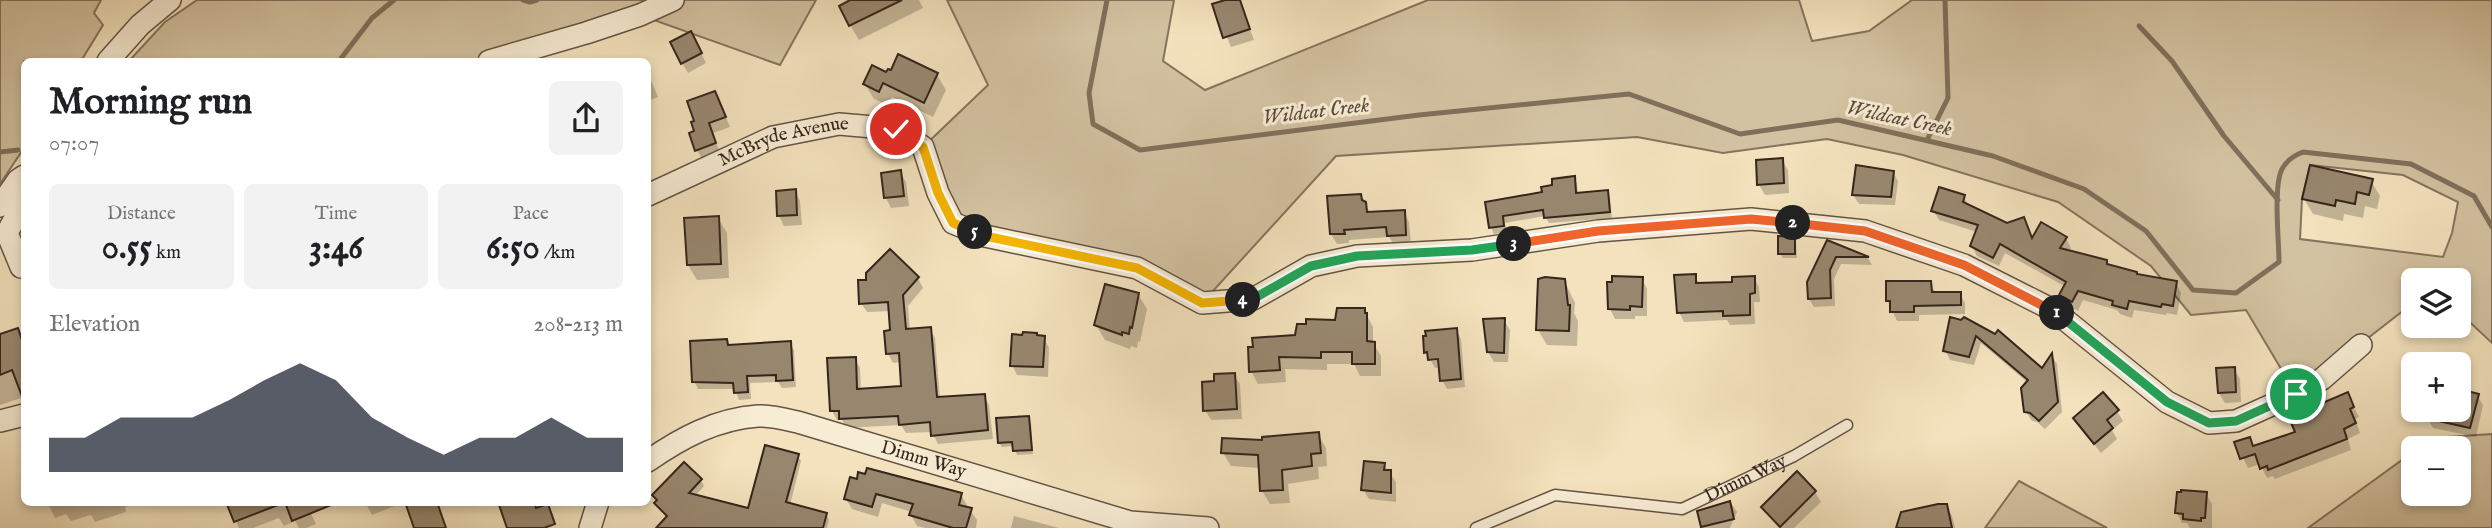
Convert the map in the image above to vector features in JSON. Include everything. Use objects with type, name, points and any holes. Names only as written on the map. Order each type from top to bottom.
[{"type":"street","points":[[111,58],[140,25],[170,0]]},
{"type":"street","points":[[499,58],[640,15],[673,0]]},
{"type":"street","name":"McBryde Avenue","points":[[651,194],[773,138],[839,124],[896,129],[923,147],[938,193],[953,223],[985,236],[1137,268],[1202,303],[1253,299],[1311,266],[1357,256],[1472,250],[1598,231],[1751,219],[1865,231],[1964,265],[2053,310],[2167,402],[2209,423],[2236,421],[2296,394],[2322,379],[2361,345]]},
{"type":"street","points":[[0,206],[21,178]]},
{"type":"street","points":[[15,268],[3,229],[21,205]]},
{"type":"street","points":[[0,421],[21,416]]},
{"type":"street","name":"Dimm Way","points":[[651,459],[680,440],[719,423],[760,416],[802,423],[1130,522],[1208,528]]},
{"type":"street","points":[[590,528],[597,506]]},
{"type":"lane","name":"Dimm Way","points":[[1476,528],[1555,495],[1682,509],[1794,456],[1847,425]]},
{"type":"shaded area","points":[[0,0],[101,0],[94,13],[103,25],[83,58],[21,58],[21,152],[0,184]]},
{"type":"shaded area","points":[[197,0],[816,0],[780,65],[640,15],[516,58],[132,58],[165,22]]},
{"type":"shaded area","points":[[947,0],[1174,0],[1163,61],[1205,90],[1428,0],[1799,0],[1812,41],[1869,31],[1912,0],[2492,0],[2492,343],[2471,323],[2471,268],[2401,268],[2401,312],[2296,394],[2246,310],[2191,315],[2151,266],[2058,202],[1903,155],[1827,139],[1723,153],[1637,137],[1336,156],[1202,303],[1137,268],[953,223],[923,147],[988,85]],"holes":[[[2310,165],[2403,175],[2458,202],[2452,233],[2443,257],[2300,239],[2302,199]]]},
{"type":"shaded area","points":[[2492,434],[2492,528],[2308,528],[2401,461],[2401,506],[2471,506],[2471,436],[2462,436]]},
{"type":"shaded area","points":[[2019,481],[2107,528],[1985,528]]},
{"type":"building","points":[[850,0],[902,0],[849,26],[839,6]]},
{"type":"building","points":[[1225,0],[1240,0],[1250,29],[1223,38],[1212,4]]},
{"type":"building","points":[[691,31],[702,53],[681,64],[670,42]]},
{"type":"building","points":[[898,54],[938,73],[924,103],[883,83],[879,92],[863,84],[872,65],[886,72],[891,70]]},
{"type":"building","points":[[715,91],[726,117],[709,123],[716,143],[695,151],[689,133],[694,131],[691,122],[694,121],[687,101]]},
{"type":"building","points":[[1783,158],[1784,183],[1757,185],[1756,160]]},
{"type":"building","points":[[1856,165],[1894,171],[1891,197],[1852,195]]},
{"type":"building","points":[[2310,165],[2373,179],[2369,195],[2357,192],[2355,204],[2336,200],[2335,206],[2302,199]]},
{"type":"building","points":[[901,170],[904,196],[884,198],[881,173]]},
{"type":"building","points":[[1575,176],[1576,193],[1608,190],[1610,212],[1544,218],[1543,210],[1503,216],[1504,226],[1489,228],[1485,202],[1542,192],[1541,187],[1552,185],[1552,179]]},
{"type":"building","points":[[1939,187],[1965,195],[1963,202],[2007,223],[2024,217],[2032,238],[2041,222],[2067,237],[2060,248],[2107,260],[2107,264],[2137,274],[2177,281],[2173,306],[2162,304],[2161,307],[2129,301],[2127,309],[2112,305],[2113,301],[2078,291],[2072,302],[2059,295],[2066,282],[2000,244],[1993,258],[1970,246],[1978,225],[1931,211]]},
{"type":"building","points":[[796,189],[797,215],[777,216],[776,191]]},
{"type":"building","points":[[1361,194],[1362,200],[1366,202],[1367,212],[1405,210],[1406,235],[1387,236],[1386,227],[1344,230],[1345,234],[1330,234],[1327,196]]},
{"type":"building","points":[[719,216],[721,264],[687,265],[684,218]]},
{"type":"building","points":[[1778,236],[1795,237],[1795,254],[1778,254]]},
{"type":"building","points":[[1827,240],[1869,257],[1836,257],[1830,270],[1831,298],[1808,299],[1807,282]]},
{"type":"building","points":[[890,249],[919,277],[903,295],[906,329],[931,327],[937,397],[985,394],[988,430],[931,436],[930,422],[899,425],[898,416],[839,419],[839,411],[830,411],[827,358],[856,357],[857,389],[901,386],[899,353],[886,354],[884,331],[890,330],[888,302],[859,304],[858,280],[866,280],[866,273]]},
{"type":"building","points":[[1696,274],[1696,283],[1732,282],[1732,277],[1755,276],[1755,293],[1750,294],[1750,315],[1723,316],[1723,311],[1677,313],[1674,275]]},
{"type":"building","points":[[1612,276],[1643,277],[1642,307],[1630,306],[1630,310],[1608,309],[1607,282],[1612,282]]},
{"type":"building","points":[[1538,279],[1565,279],[1570,305],[1569,331],[1536,330]]},
{"type":"building","points":[[1886,281],[1931,281],[1932,292],[1961,292],[1961,305],[1914,306],[1914,312],[1890,312],[1890,301],[1886,301]]},
{"type":"building","points":[[1105,284],[1139,293],[1129,334],[1122,332],[1122,335],[1094,325]]},
{"type":"building","points":[[1337,308],[1365,308],[1367,341],[1375,342],[1375,364],[1352,364],[1352,352],[1321,352],[1321,358],[1279,357],[1280,370],[1249,372],[1248,347],[1253,347],[1252,338],[1295,335],[1297,324],[1306,324],[1306,319],[1335,320]]},
{"type":"building","points":[[1950,317],[1961,320],[1964,317],[1995,334],[1998,330],[2042,368],[2052,353],[2058,402],[2039,421],[2030,413],[2024,412],[2021,388],[2028,380],[1976,336],[1969,357],[1943,351]]},
{"type":"building","points":[[1505,318],[1504,353],[1487,352],[1483,319]]},
{"type":"building","points":[[18,328],[21,337],[21,394],[12,370],[0,375],[0,334]]},
{"type":"building","points":[[1457,328],[1461,379],[1440,381],[1438,359],[1428,360],[1427,352],[1424,353],[1423,336],[1426,336],[1425,331]]},
{"type":"building","points":[[1023,332],[1045,336],[1043,367],[1010,366],[1012,334],[1022,335]]},
{"type":"building","points":[[727,339],[728,345],[791,341],[793,380],[776,381],[776,375],[747,376],[748,392],[734,393],[733,383],[692,382],[690,341]]},
{"type":"building","points":[[2235,367],[2236,392],[2218,393],[2216,368]]},
{"type":"building","points":[[1235,373],[1237,409],[1203,411],[1202,382],[1214,381],[1214,374]]},
{"type":"building","points":[[2103,392],[2119,410],[2107,420],[2113,428],[2094,444],[2073,418]]},
{"type":"building","points":[[2348,392],[2354,407],[2350,409],[2356,423],[2344,429],[2347,439],[2268,470],[2267,466],[2260,469],[2255,454],[2240,459],[2234,442],[2250,437],[2253,446],[2295,432],[2290,420],[2301,416],[2299,413]]},
{"type":"building","points":[[2471,392],[2479,394],[2470,428],[2443,422],[2471,422]]},
{"type":"building","points":[[1029,416],[1032,450],[1013,451],[1012,442],[998,443],[996,418]]},
{"type":"building","points":[[1319,432],[1321,453],[1311,454],[1312,466],[1282,470],[1283,490],[1260,491],[1258,455],[1221,453],[1222,438],[1262,440],[1262,437]]},
{"type":"building","points":[[765,445],[799,454],[786,502],[827,513],[823,528],[656,528],[667,516],[654,503],[657,500],[652,495],[684,462],[702,479],[689,493],[748,508]]},
{"type":"building","points":[[1364,461],[1385,463],[1384,470],[1391,470],[1391,493],[1361,490]]},
{"type":"building","points":[[867,468],[962,493],[959,505],[972,508],[966,528],[953,528],[909,515],[913,504],[876,494],[872,507],[844,499],[850,477],[857,479],[858,472],[865,474]]},
{"type":"building","points":[[1797,471],[1816,491],[1780,527],[1761,507]]},
{"type":"building","points":[[2177,492],[2207,492],[2205,518],[2201,518],[2201,521],[2183,519],[2183,514],[2175,513]]},
{"type":"building","points":[[1730,501],[1734,519],[1701,527],[1697,511]]},
{"type":"building","points":[[1947,504],[1952,528],[1896,528],[1901,512]]},
{"type":"building","points":[[228,506],[275,506],[234,522]]},
{"type":"building","points":[[286,506],[329,506],[292,521]]},
{"type":"building","points":[[406,506],[438,506],[446,528],[414,528]]},
{"type":"building","points":[[499,506],[549,506],[555,524],[544,528],[507,528]]},
{"type":"waterway","name":"Wildcat Creek","points":[[341,58],[372,18],[394,0]]},
{"type":"waterway","name":"Wildcat Creek","points":[[523,0],[537,0]]},
{"type":"waterway","name":"Wildcat Creek","points":[[1107,0],[1089,93],[1093,124],[1140,150],[1419,115],[1629,94],[1740,134],[1838,120],[1993,156],[2084,189],[2146,231],[2193,290],[2236,293],[2279,262],[2279,177],[2286,163],[2303,152],[2411,164],[2474,196],[2492,227]]},
{"type":"waterway","points":[[1927,140],[1948,98],[1945,0]]},
{"type":"waterway","points":[[2139,26],[2172,61],[2224,136],[2278,200]]},
{"type":"waterway","name":"Wildcat Creek","points":[[0,152],[18,150]]},
{"type":"route","points":[[896,129],[923,147],[938,193],[953,223],[985,236],[1137,268],[1202,303],[1253,299],[1311,266],[1357,256],[1472,250],[1598,231],[1751,219],[1865,231],[1964,265],[2053,310],[2167,402],[2209,423],[2236,421],[2296,394]]}]
